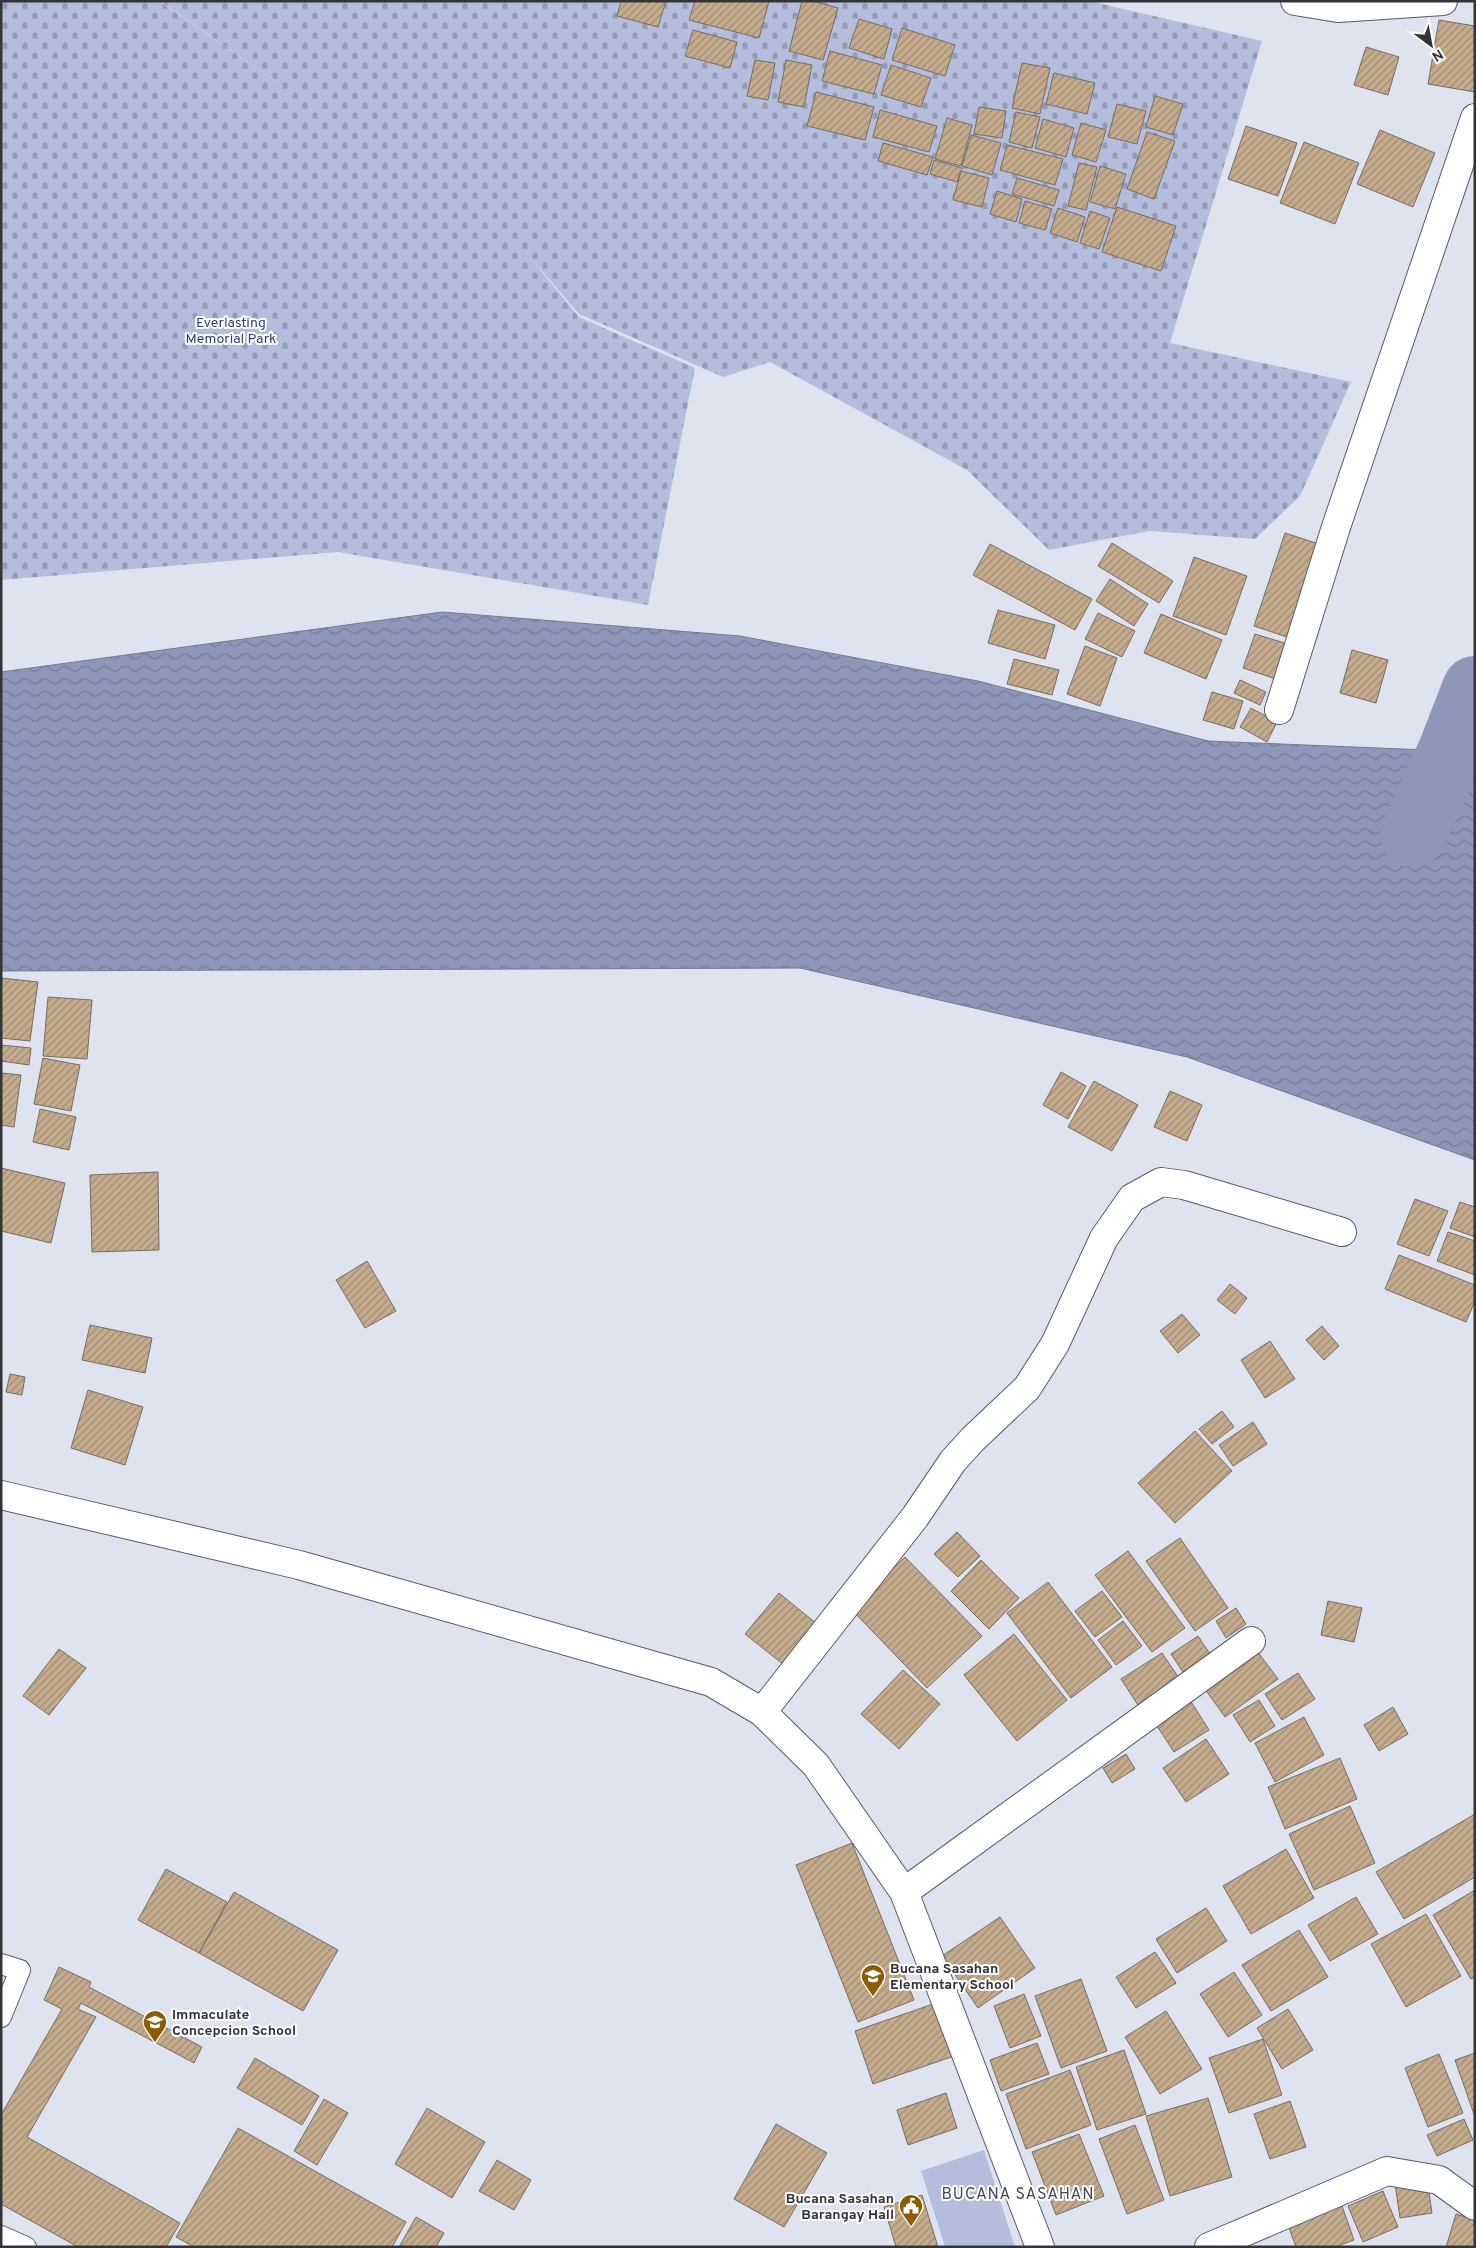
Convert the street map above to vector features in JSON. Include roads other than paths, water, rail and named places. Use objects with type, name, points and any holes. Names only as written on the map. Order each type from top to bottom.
[{"type":"street","points":[[1296,1],[1338,8],[1443,1]]},
{"type":"street","points":[[1279,710],[1342,509],[1475,118]]},
{"type":"street","points":[[762,1712],[916,1517],[953,1462],[973,1439],[1027,1388],[1055,1344],[1104,1238],[1132,1198],[1161,1182],[1184,1185],[1342,1232]]},
{"type":"street","points":[[1,1495],[300,1565],[711,1682],[762,1712],[816,1765],[904,1892],[1040,2247]]},
{"type":"street","points":[[904,1892],[1251,1642]]},
{"type":"street","points":[[1209,2247],[1387,2170],[1439,2180],[1468,2192]]},
{"type":"lane","points":[[1,1964],[20,1970],[1,2017]]},
{"type":"lane","points":[[1,2236],[26,2247]]},
{"type":"water","points":[[442,612],[740,636],[978,681],[1208,741],[1451,751],[1475,761],[1475,1160],[1187,1057],[800,968],[1,971],[1,672]]},
{"type":"waterway","points":[[1413,834],[1451,751],[1475,689]]},
{"type":"place","name":"Bucana Sasahan Elementary School","points":[[873,1997]]},
{"type":"place","name":"Immaculate Concepcion School","points":[[155,2043]]},
{"type":"place","name":"Bucana Sasahan Barangay Hall","points":[[911,2227]]},
{"type":"district","name":"BUCANA SASAHAN","points":[[1018,2193]]},
{"type":"park label","name":"Everlasting Memorial Park","points":[[231,330]]}]
